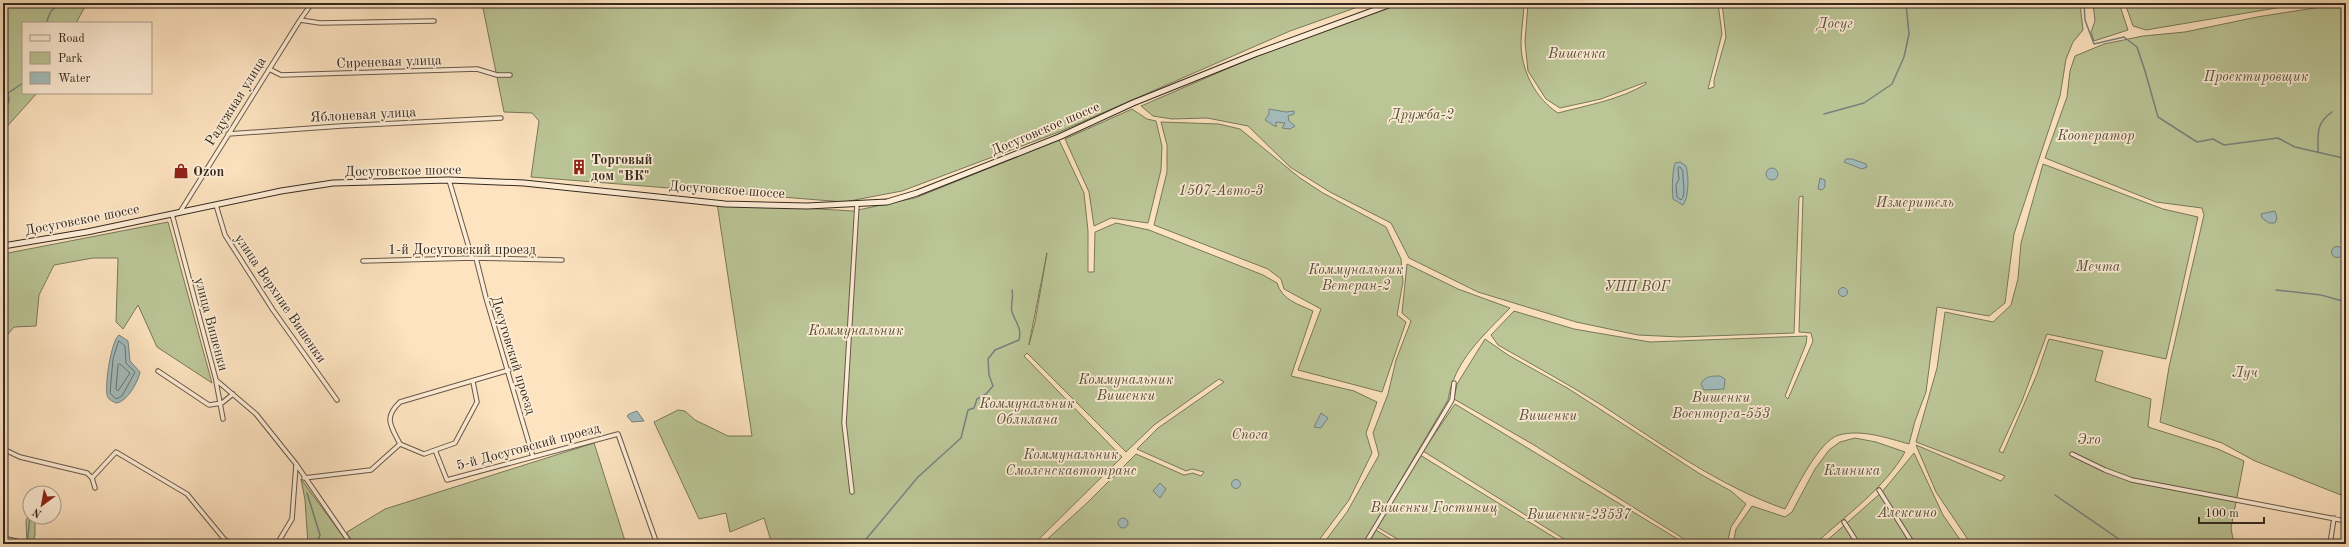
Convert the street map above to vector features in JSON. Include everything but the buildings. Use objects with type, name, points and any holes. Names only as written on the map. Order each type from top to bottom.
[{"type":"main road","name":"Досуговское шоссе","points":[[3,246],[333,183],[450,180],[581,188],[725,204],[857,204],[887,202],[917,193],[1059,137],[1133,103],[1255,54],[1394,3]]},
{"type":"street","name":"Радужная улица","points":[[180,212],[312,3]]},
{"type":"street","points":[[300,20],[320,23],[434,21]]},
{"type":"street","name":"Сиреневая улица","points":[[269,69],[281,75],[477,69],[497,75],[510,75]]},
{"type":"street","name":"Яблоневая улица","points":[[228,134],[500,118]]},
{"type":"street","points":[[450,180],[472,258]]},
{"type":"street","points":[[852,492],[844,422],[857,204]]},
{"type":"street","name":"улица Верхние Вишенки","points":[[216,205],[225,234],[273,310],[337,400]]},
{"type":"street","name":"улица Вишенки","points":[[172,214],[216,379],[256,414],[296,464],[304,478],[351,544]]},
{"type":"street","name":"1-й Досуговский проезд","points":[[363,261],[472,258],[562,260]]},
{"type":"street","name":"Досуговский проезд","points":[[476,258],[486,298],[509,370],[533,458]]},
{"type":"street","points":[[473,382],[476,402],[455,443],[424,454],[400,444],[389,417],[392,410],[400,402],[473,382],[509,370]]},
{"type":"street","points":[[158,371],[209,405],[221,403],[234,394]]},
{"type":"street","points":[[216,379],[223,419]]},
{"type":"street","points":[[1365,544],[1452,400],[1454,383]]},
{"type":"street","name":"5-й Досуговский проезд","points":[[435,450],[447,480],[618,434],[621,438],[658,544]]},
{"type":"street","points":[[304,478],[371,470],[400,444]]},
{"type":"street","points":[[3,449],[20,457],[87,473],[92,478],[95,488]]},
{"type":"street","points":[[92,478],[116,452],[187,494],[225,540],[234,544]]},
{"type":"street","points":[[2072,454],[2105,470],[2132,480],[2346,521]]},
{"type":"street","points":[[278,544],[292,519],[296,464]]},
{"type":"street","points":[[1879,490],[1914,544]]},
{"type":"street","points":[[2330,544],[2334,518]]},
{"type":"street","points":[[1844,522],[1858,544]]},
{"type":"street","points":[[3,538],[16,541]]},
{"type":"green space","points":[[11,3],[87,3],[77,22],[22,22],[22,94],[36,94],[3,131],[3,14]]},
{"type":"green space","points":[[482,3],[1369,3],[1290,31],[1059,132],[902,191],[844,202],[531,177],[539,121],[532,113],[504,112]]},
{"type":"green space","points":[[1399,3],[1524,3],[1521,43],[1527,73],[1536,91],[1550,107],[1558,113],[1614,98],[1636,90],[1646,84],[1646,82],[1601,99],[1560,108],[1546,99],[1528,71],[1525,42],[1528,3],[1718,3],[1722,34],[1708,89],[1714,87],[1714,80],[1726,37],[1722,3],[2080,3],[2083,30],[2073,42],[2066,59],[2060,96],[2014,234],[2005,303],[1989,316],[1937,307],[1926,392],[1915,421],[1909,444],[1874,435],[1857,433],[1839,435],[1831,439],[1808,467],[1785,509],[1737,489],[1691,463],[1590,398],[1498,345],[1491,335],[1514,311],[1574,329],[1650,342],[1807,336],[1806,344],[1785,396],[1788,399],[1813,341],[1811,333],[1799,332],[1803,196],[1799,197],[1794,333],[1680,337],[1638,335],[1576,322],[1478,292],[1409,258],[1391,223],[1330,192],[1290,167],[1248,126],[1207,118],[1172,119],[1153,116],[1141,106],[1282,45]]},
{"type":"green space","points":[[2093,3],[2119,3],[2128,30],[2094,41],[2091,32],[2095,21]]},
{"type":"green space","points":[[2125,3],[2282,3],[2282,7],[2146,30],[2133,26]]},
{"type":"green space","points":[[2346,3],[2346,150],[2342,150],[2346,156],[2346,497],[2255,461],[2222,443],[2160,422],[2169,367],[2204,215],[2202,208],[2156,202],[2045,158],[2067,97],[2070,71],[2075,56],[2104,44],[2143,36],[2185,32],[2257,17]]},
{"type":"green space","points":[[1132,109],[1147,119],[1156,121],[1162,146],[1161,170],[1148,223],[1111,218],[1094,226],[1089,192],[1065,139]]},
{"type":"green space","points":[[1161,122],[1219,124],[1240,129],[1300,178],[1323,193],[1386,227],[1401,259],[1403,282],[1397,315],[1406,322],[1382,392],[1298,370],[1321,309],[1284,289],[1281,279],[1268,269],[1154,225],[1167,172],[1167,145]]},
{"type":"green space","points":[[1059,140],[1084,193],[1088,231],[1088,272],[1094,272],[1095,232],[1116,223],[1149,230],[1263,275],[1277,283],[1279,289],[1291,301],[1313,311],[1291,376],[1354,391],[1377,402],[1366,433],[1372,453],[1349,500],[1316,544],[1042,544],[1088,502],[1136,454],[1184,475],[1193,473],[1201,476],[1204,472],[1192,469],[1186,471],[1137,449],[1158,428],[1224,382],[1219,379],[1154,425],[1126,452],[1027,353],[1024,356],[1122,457],[1034,544],[772,544],[764,518],[730,532],[726,513],[699,519],[654,422],[678,410],[685,411],[695,420],[728,436],[752,436],[717,203],[853,211],[915,198]],"holes":[[[1047,253],[1035,322],[1029,345]]]},
{"type":"green space","points":[[2043,164],[2163,209],[2198,217],[2166,359],[2047,334],[2022,401],[1999,451],[2003,453],[2037,374],[2049,339],[2103,351],[2095,381],[2151,399],[2148,427],[2218,449],[2244,461],[2231,528],[2233,539],[2248,541],[2247,544],[1971,544],[1936,492],[1916,445],[2001,481],[2005,476],[1916,442],[1937,368],[1945,312],[1993,322],[2011,305],[2018,279],[2021,243]]},
{"type":"green space","points":[[168,222],[212,383],[157,347],[138,305],[123,329],[116,322],[118,258],[93,258],[54,265],[39,295],[36,326],[14,327],[3,340],[3,254]]},
{"type":"green space","points":[[1407,264],[1458,289],[1510,308],[1480,339],[1463,361],[1451,386],[1448,400],[1363,544],[1323,544],[1347,512],[1379,455],[1373,433],[1388,394],[1396,360],[1411,321],[1402,313]]},
{"type":"green space","name":"Вишенки","points":[[1485,339],[1508,355],[1569,389],[1700,474],[1731,491],[1746,504],[1731,527],[1727,544],[1692,544],[1534,445],[1454,399],[1457,384]]},
{"type":"green space","name":"Вишенки-23537","points":[[1455,404],[1686,544],[1572,544],[1423,451]]},
{"type":"green space","name":"Клиника","points":[[1855,438],[1876,442],[1905,452],[1897,465],[1876,490],[1815,544],[1733,544],[1736,529],[1752,506],[1785,517],[1792,512],[1815,469],[1829,450],[1840,442]]},
{"type":"green space","points":[[594,443],[626,544],[355,544],[347,534],[347,532],[385,509]]},
{"type":"green space","name":"Алексино","points":[[1914,453],[1943,515],[1963,544],[1823,544],[1882,492]]},
{"type":"green space","name":"Вишенки Гостиниц","points":[[1420,455],[1565,544],[1406,544],[1377,527]]},
{"type":"green space","points":[[301,479],[348,544],[308,544],[305,500]]},
{"type":"green space","points":[[26,525],[35,525],[35,535],[32,544],[27,544]]},
{"type":"green space","points":[[1376,530],[1399,544],[1368,544]]},
{"type":"water","points":[[1269,109],[1286,112],[1294,111],[1294,114],[1288,116],[1289,121],[1295,126],[1290,129],[1282,128],[1285,123],[1276,122],[1276,127],[1265,120],[1269,114]]},
{"type":"water","points":[[1846,159],[1852,159],[1866,164],[1867,167],[1862,169],[1844,162]]},
{"type":"water","points":[[1680,162],[1686,166],[1688,175],[1687,192],[1683,205],[1673,199],[1672,186],[1675,163]]},
{"type":"water","points":[[1770,168],[1774,168],[1778,174],[1774,180],[1770,180],[1766,176],[1766,172]]},
{"type":"water","points":[[1820,178],[1825,180],[1825,187],[1822,190],[1818,189]]},
{"type":"water","points":[[2275,211],[2277,218],[2275,223],[2269,223],[2262,218],[2261,214]]},
{"type":"water","points":[[2335,247],[2339,247],[2341,248],[2341,256],[2335,257],[2332,254],[2332,250]]},
{"type":"water","points":[[1843,287],[1848,292],[1843,297],[1838,292]]},
{"type":"water","points":[[119,335],[128,341],[130,361],[140,372],[137,381],[128,395],[120,402],[116,403],[110,400],[107,396],[107,381],[113,345]]},
{"type":"water","points":[[1711,376],[1720,376],[1725,379],[1724,389],[1704,390],[1701,384],[1704,379]]},
{"type":"water","points":[[637,411],[644,421],[632,422],[627,416]]},
{"type":"water","points":[[1321,413],[1328,418],[1321,428],[1314,427]]},
{"type":"water","points":[[1234,480],[1238,480],[1240,484],[1238,488],[1234,488],[1232,486],[1232,482]]},
{"type":"water","points":[[1160,483],[1166,489],[1160,498],[1153,491]]},
{"type":"water","points":[[1121,518],[1125,518],[1127,519],[1127,527],[1121,528],[1118,525],[1118,521]]},
{"type":"waterway","points":[[46,22],[51,11],[60,3]]},
{"type":"waterway","points":[[1824,114],[1864,103],[1892,84],[1904,57],[1909,34],[1906,3]]},
{"type":"waterway","points":[[2084,3],[2085,20],[2094,44],[2124,37],[2137,47],[2158,117],[2197,142],[2213,139],[2224,145],[2278,138],[2295,147],[2343,158],[2346,161]]},
{"type":"waterway","points":[[3,113],[9,101],[8,93],[22,84]]},
{"type":"waterway","points":[[2318,152],[2319,129],[2323,120],[2332,112]]},
{"type":"waterway","points":[[862,544],[918,477],[961,438],[968,410],[974,408],[977,399],[986,394],[993,386],[989,375],[988,359],[995,350],[1019,340],[1020,336],[1020,332],[1012,312],[1012,290]]},
{"type":"waterway","points":[[2276,290],[2321,295],[2346,302]]},
{"type":"waterway","points":[[307,493],[320,535],[316,544]]},
{"type":"waterway","points":[[2055,495],[2126,544]]},
{"type":"waterway","points":[[27,544],[29,525]]},
{"type":"place","name":"Торговый дом \"ВК\"","points":[[579,167]]},
{"type":"place","name":"Ozon","points":[[181,171]]},
{"type":"park label","name":"Досуг","points":[[1835,23]]},
{"type":"park label","name":"Вишенка","points":[[1577,53]]},
{"type":"park label","name":"Проектировщик","points":[[2256,76]]},
{"type":"park label","name":"Дружба-2","points":[[1422,114]]},
{"type":"park label","name":"Кооператор","points":[[2096,135]]},
{"type":"park label","name":"1507-Авто-3","points":[[1221,190]]},
{"type":"park label","name":"Измеритель","points":[[1915,202]]},
{"type":"park label","name":"Мечта","points":[[2098,266]]},
{"type":"park label","name":"Коммунальник Ветеран-2","points":[[1356,278]]},
{"type":"park label","name":"УПП ВОГ","points":[[1637,286]]},
{"type":"park label","name":"Коммунальник","points":[[856,330]]},
{"type":"park label","name":"Луч","points":[[2245,372]]},
{"type":"park label","name":"Коммунальник Вишенки","points":[[1126,388]]},
{"type":"park label","name":"Вишенки Военторга-553","points":[[1721,406]]},
{"type":"park label","name":"Коммунальник Облплана","points":[[1027,412]]},
{"type":"park label","name":"Спога","points":[[1250,434]]},
{"type":"park label","name":"Эхо","points":[[2089,439]]},
{"type":"park label","name":"Коммунальник Смоленскавтотранс","points":[[1071,462]]}]
